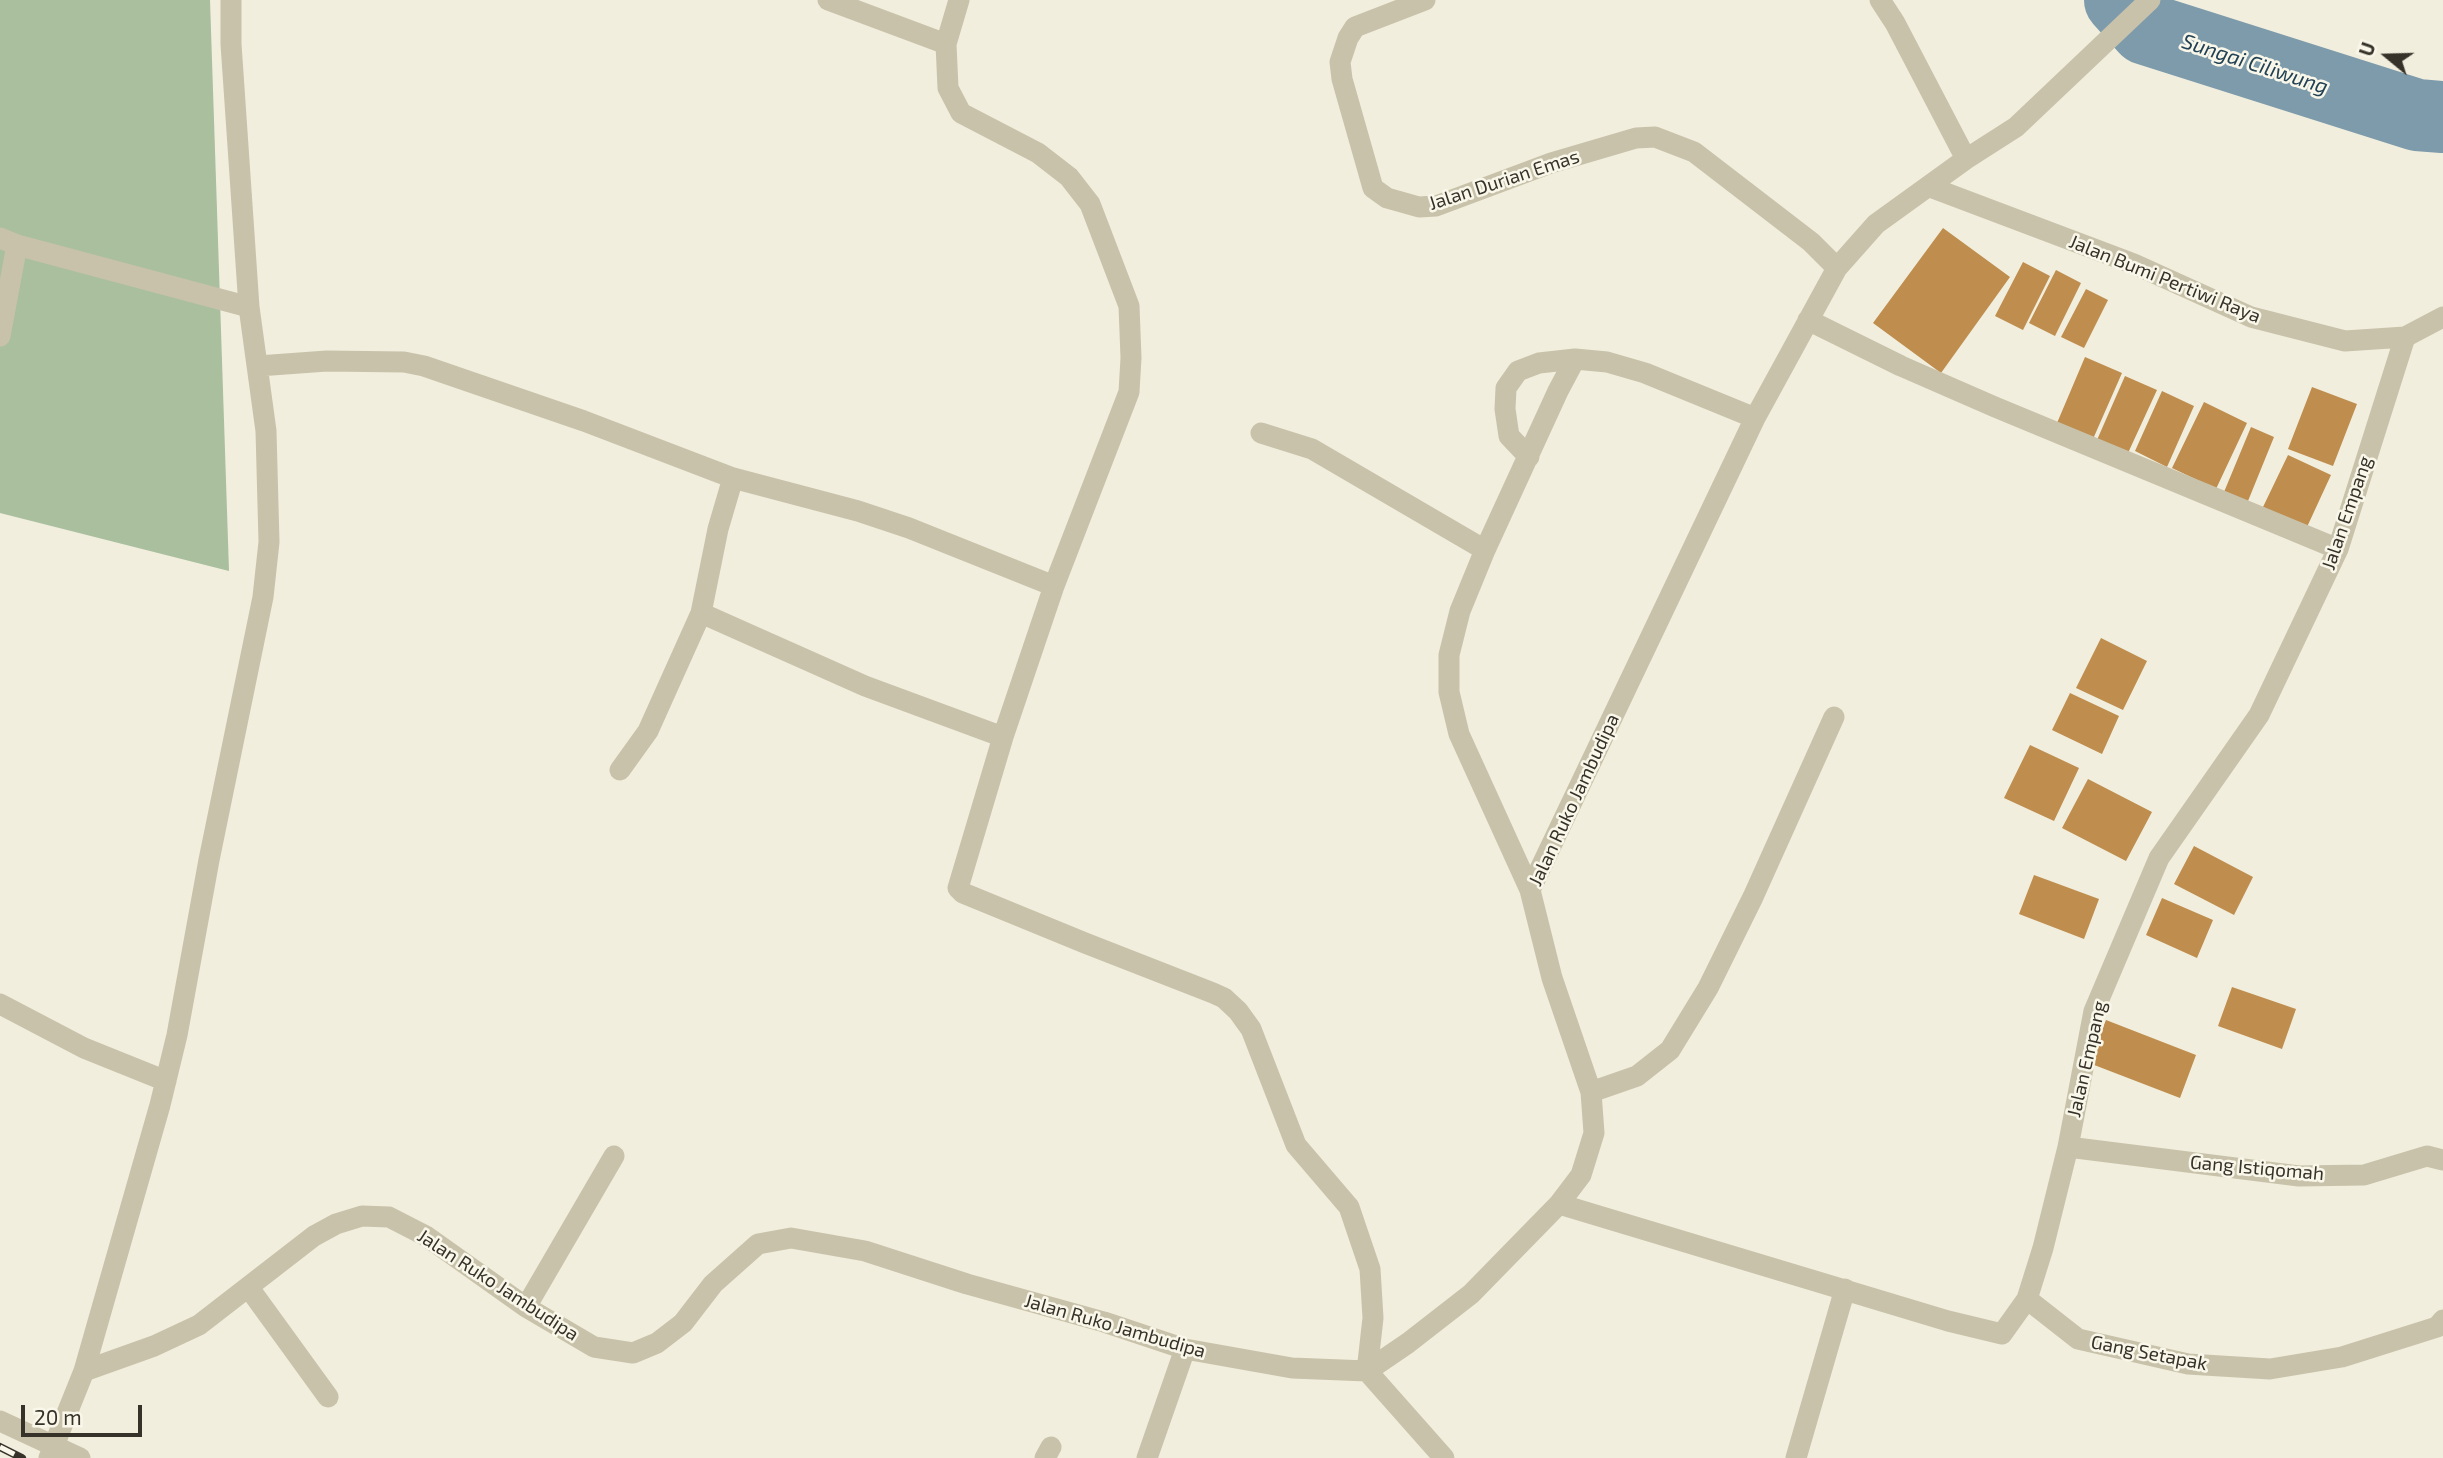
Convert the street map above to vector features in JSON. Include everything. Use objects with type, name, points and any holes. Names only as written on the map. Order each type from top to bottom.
[{"type":"street","points":[[51,1452],[84,1371],[166,1081],[263,597],[269,542],[265,431],[249,307],[230,0]]},
{"type":"street","points":[[828,0],[946,44]]},
{"type":"street","points":[[959,0],[946,44],[948,88],[961,113],[1038,153],[1069,177],[1090,204],[1129,306],[1131,358],[1129,392],[1054,586],[1003,737],[958,888],[1085,943],[1213,993],[1224,998],[1238,1011],[1251,1029],[1296,1145],[1349,1207],[1370,1269],[1373,1318],[1367,1371],[1444,1458]]},
{"type":"street","name":"Jalan Durian Emas","points":[[1425,0],[1355,27],[1348,38],[1340,62],[1342,79],[1373,188],[1387,198],[1419,207],[1436,206],[1551,163],[1636,138],[1655,137],[1694,152],[1811,242],[1837,268]]},
{"type":"street","points":[[1880,0],[1895,23],[1966,159]]},
{"type":"street","name":"Jalan Ruko Jambudipa","points":[[84,1371],[154,1346],[199,1325],[314,1237],[336,1224],[362,1216],[389,1217],[426,1236],[526,1307],[594,1347],[633,1353],[657,1343],[683,1324],[713,1284],[758,1244],[791,1238],[865,1251],[1185,1349],[1292,1368],[1367,1371],[1471,1294],[1559,1204],[1581,1175],[1594,1133],[1591,1092],[1552,978],[1530,890],[1755,418],[1837,268],[1876,224],[1966,159],[2016,127],[2150,0]]},
{"type":"street","name":"Jalan Bumi Pertiwi Raya","points":[[1930,187],[2134,264],[2251,317],[2345,341],[2405,337],[2443,317]]},
{"type":"street","points":[[0,337],[9,242],[249,307]]},
{"type":"street","points":[[1808,320],[1901,366],[1995,407],[2338,549]]},
{"type":"street","name":"Jalan Empang","points":[[1559,1204],[2002,1334],[2026,1299],[2043,1248],[2068,1147],[2094,1011],[2159,858],[2259,715],[2338,549],[2405,337]]},
{"type":"street","points":[[1530,890],[1459,734],[1449,692],[1450,655],[1460,611],[1485,550],[1575,359]]},
{"type":"street","points":[[1529,457],[1509,436],[1505,409],[1506,388],[1518,371],[1539,363],[1575,359],[1607,362],[1645,373],[1755,418]]},
{"type":"street","points":[[258,366],[327,361],[404,362],[424,366],[584,421],[733,478],[858,511],[909,528],[1054,586]]},
{"type":"street","points":[[1261,433],[1312,449],[1485,550]]},
{"type":"street","points":[[620,770],[648,731],[701,613],[718,529],[733,478]]},
{"type":"street","points":[[701,613],[865,686],[1003,737]]},
{"type":"street","points":[[1591,1092],[1637,1076],[1670,1050],[1708,988],[1753,897],[1834,717]]},
{"type":"street","points":[[0,1004],[84,1048],[166,1081]]},
{"type":"street","name":"Gang Istiqomah","points":[[2068,1147],[2299,1176],[2364,1175],[2427,1156],[2443,1160]]},
{"type":"street","points":[[526,1307],[614,1156]]},
{"type":"street","points":[[250,1288],[328,1397]]},
{"type":"street","points":[[1796,1458],[1845,1289]]},
{"type":"street","name":"Gang Setapak","points":[[2026,1299],[2078,1339],[2188,1364],[2270,1369],[2342,1357],[2437,1327],[2443,1320]]},
{"type":"street","points":[[1147,1458],[1185,1349]]},
{"type":"street","points":[[0,1421],[51,1452],[80,1458]]},
{"type":"green space","points":[[0,0],[210,0],[229,571],[0,513]]},
{"type":"building","points":[[1943,228],[2010,277],[1941,373],[1873,323]]},
{"type":"building","points":[[2023,262],[2050,276],[2023,330],[1995,316]]},
{"type":"building","points":[[2056,270],[2081,283],[2055,336],[2029,323]]},
{"type":"building","points":[[2086,289],[2108,300],[2084,348],[2061,337]]},
{"type":"building","points":[[2085,357],[2122,373],[2093,439],[2057,423]]},
{"type":"building","points":[[2125,376],[2157,390],[2128,453],[2097,440]]},
{"type":"building","points":[[2312,387],[2357,404],[2333,466],[2288,449]]},
{"type":"building","points":[[2162,391],[2194,406],[2167,467],[2135,451]]},
{"type":"building","points":[[2204,402],[2247,423],[2216,489],[2172,468]]},
{"type":"building","points":[[2251,427],[2274,437],[2248,501],[2224,492]]},
{"type":"building","points":[[2288,455],[2331,475],[2307,527],[2263,507]]},
{"type":"building","points":[[2101,638],[2147,661],[2123,710],[2076,688]]},
{"type":"building","points":[[2070,693],[2119,716],[2102,754],[2052,730]]},
{"type":"building","points":[[2030,745],[2079,768],[2054,821],[2004,798]]},
{"type":"building","points":[[2088,779],[2152,812],[2126,861],[2062,828]]},
{"type":"building","points":[[2194,846],[2253,877],[2234,915],[2174,884]]},
{"type":"building","points":[[2034,875],[2099,899],[2084,939],[2019,914]]},
{"type":"building","points":[[2162,898],[2213,920],[2197,958],[2146,935]]},
{"type":"building","points":[[2232,987],[2296,1009],[2282,1049],[2218,1026]]},
{"type":"building","points":[[2106,1020],[2196,1055],[2180,1098],[2089,1063]]},
{"type":"waterway","name":"Sungai Ciliwung","points":[[2120,0],[2146,29],[2417,115],[2443,117]]},
{"type":"railway","points":[[0,1447],[22,1458]]}]
